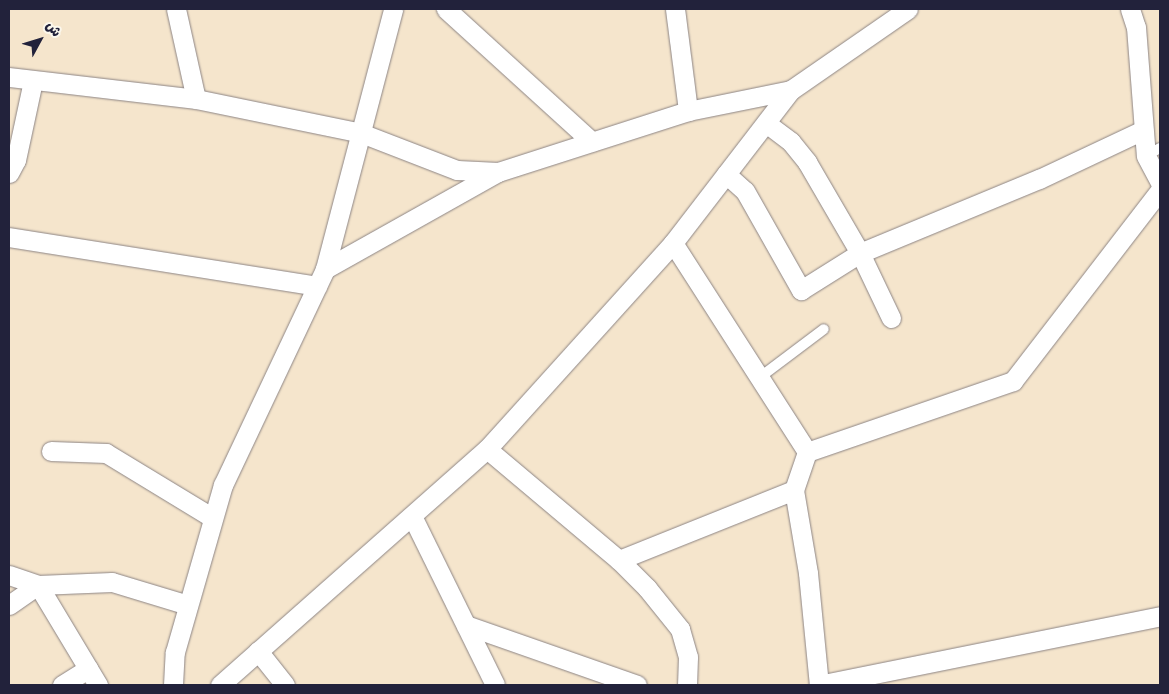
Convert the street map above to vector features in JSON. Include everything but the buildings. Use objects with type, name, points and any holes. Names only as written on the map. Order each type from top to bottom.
[{"type":"street","points":[[176,9],[196,99]]},
{"type":"street","points":[[173,685],[175,652],[223,484],[321,278],[393,9]]},
{"type":"street","points":[[446,9],[592,142]]},
{"type":"street","points":[[675,9],[688,112]]},
{"type":"street","points":[[220,685],[488,449],[673,244],[791,90],[908,9]]},
{"type":"street","points":[[1130,9],[1136,27],[1143,130],[1153,152],[1160,182]]},
{"type":"street","points":[[9,77],[196,99],[360,134],[457,170],[498,172]]},
{"type":"street","points":[[9,173],[16,160],[33,81]]},
{"type":"street","points":[[9,237],[321,278],[498,172],[688,112],[791,90]]},
{"type":"street","points":[[766,123],[791,142],[807,162],[860,253],[891,318]]},
{"type":"street","points":[[726,174],[745,190],[801,290],[860,253],[1039,179],[1143,130]]},
{"type":"street","points":[[806,452],[1013,381],[1160,190]]},
{"type":"street","points":[[673,244],[806,452],[794,490],[808,573],[819,685],[1160,616]]},
{"type":"street","points":[[488,449],[619,560],[647,588],[680,630],[688,657],[687,685]]},
{"type":"street","points":[[51,451],[106,454],[213,518]]},
{"type":"street","points":[[619,560],[794,490]]},
{"type":"street","points":[[412,516],[496,685]]},
{"type":"street","points":[[9,575],[38,585],[112,582],[188,604]]},
{"type":"street","points":[[9,605],[38,585]]},
{"type":"street","points":[[38,585],[98,685]]},
{"type":"street","points":[[466,625],[637,685]]},
{"type":"street","points":[[258,651],[285,685]]},
{"type":"street","points":[[62,685],[88,669]]},
{"type":"lane","points":[[760,378],[824,329]]}]
